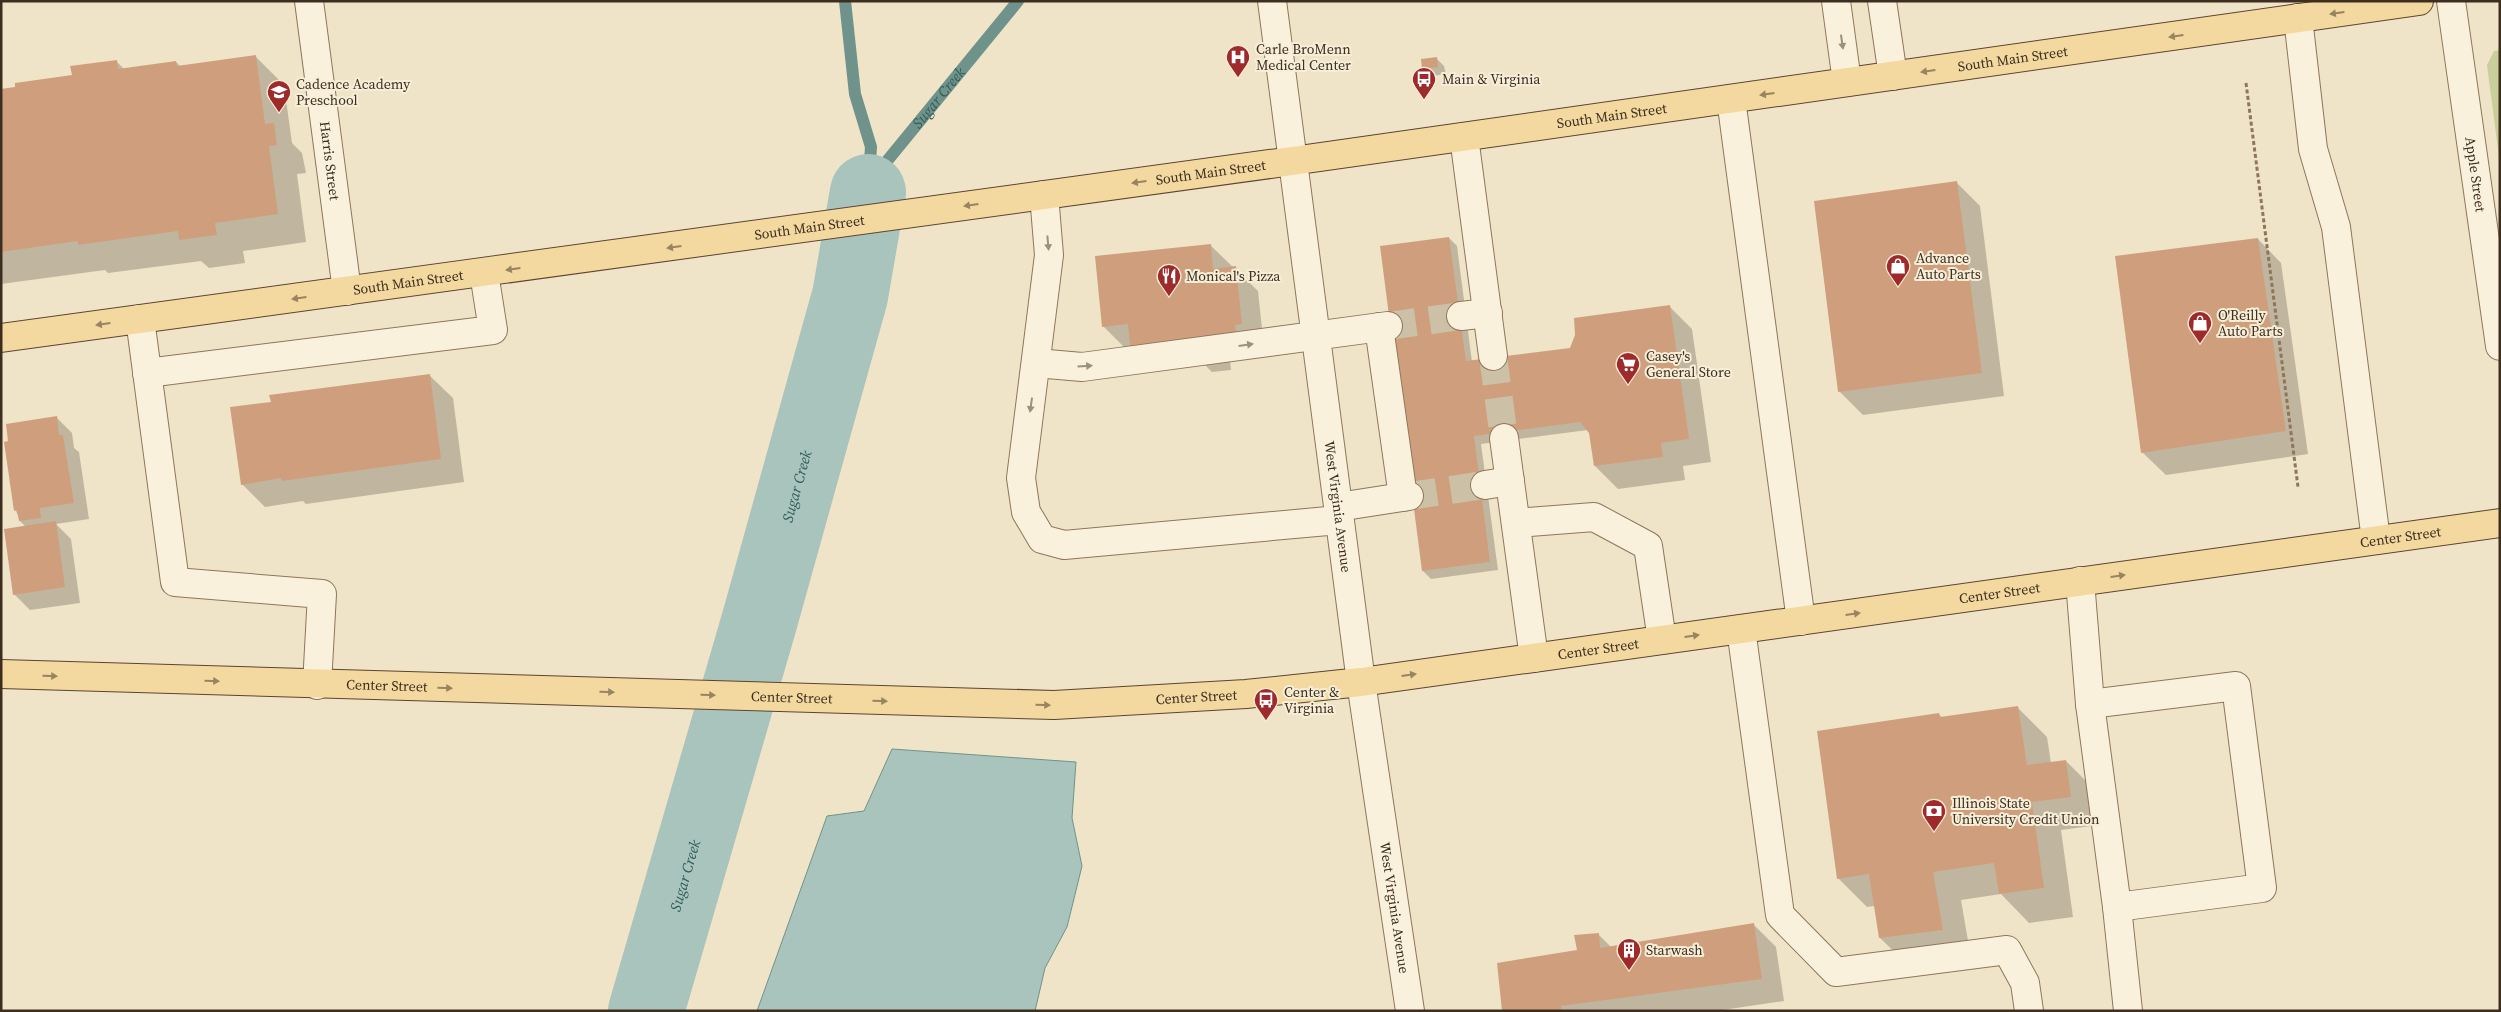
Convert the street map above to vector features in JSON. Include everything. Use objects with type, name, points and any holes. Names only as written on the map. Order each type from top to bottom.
[{"type":"main road","name":"South Main Street","points":[[1,338],[1292,161],[2420,1]]},
{"type":"main road","name":"Center Street","points":[[1,674],[317,685],[1054,705],[1246,694],[1361,682],[2500,523]]},
{"type":"street","name":"Harris Street","points":[[309,1],[347,291]]},
{"type":"street","name":"West Virginia Avenue","points":[[1272,1],[1361,682],[1410,1011]]},
{"type":"street","points":[[1836,1],[1847,82]]},
{"type":"street","points":[[1882,1],[1893,76]]},
{"type":"street","name":"Apple Street","points":[[2450,1],[2498,315],[2500,346]]},
{"type":"street","points":[[2298,18],[2313,149],[2336,227],[2376,540]]},
{"type":"street","points":[[1731,99],[1801,621]]},
{"type":"street","points":[[1464,137],[1494,356]]},
{"type":"street","points":[[1032,197],[1049,255],[1021,478],[1026,512],[1042,539],[1064,545],[1338,513],[1406,497],[1383,327],[1082,367],[1036,363]]},
{"type":"street","points":[[147,373],[493,330],[484,273]]},
{"type":"street","points":[[1461,316],[1488,313]]},
{"type":"street","points":[[140,319],[175,582],[322,594],[317,685]]},
{"type":"street","points":[[1504,438],[1498,483],[1516,522],[1534,658]]},
{"type":"street","points":[[1516,522],[1594,517],[1648,546],[1662,640]]},
{"type":"street","points":[[2080,581],[2090,704],[2117,907],[2128,1011]]},
{"type":"street","points":[[1741,629],[1780,915],[1836,972],[2007,950],[2025,983],[2029,1011]]},
{"type":"street","points":[[2090,704],[2236,686],[2262,888],[2117,907]]},
{"type":"path","points":[[2246,83],[2298,487]]},
{"type":"green space","points":[[2500,50],[2500,165],[2487,65],[2494,51]]},
{"type":"water","points":[[892,749],[1076,762],[1072,818],[1082,866],[1067,927],[1045,968],[1035,1011],[757,1011],[827,816],[864,811]]},
{"type":"building","points":[[256,55],[265,124],[274,123],[277,145],[269,146],[278,214],[215,223],[217,235],[179,240],[178,231],[78,245],[78,241],[1,252],[1,89],[15,87],[15,83],[72,75],[70,66],[117,60],[118,69],[176,61],[177,66]]},
{"type":"building","points":[[1437,57],[1438,67],[1422,69],[1421,59]]},
{"type":"building","name":"Advance Auto Parts","points":[[1957,181],[1982,373],[1838,392],[1814,201]]},
{"type":"building","points":[[1449,237],[1466,361],[1570,348],[1575,335],[1574,318],[1670,305],[1689,439],[1661,443],[1663,457],[1594,466],[1589,433],[1580,422],[1474,436],[1490,562],[1422,571],[1380,246]]},
{"type":"building","name":"O'Reilly Auto Parts","points":[[2258,238],[2286,431],[2141,453],[2115,256]]},
{"type":"building","name":"Monical's Pizza","points":[[1211,244],[1213,269],[1236,266],[1242,324],[1235,325],[1236,334],[1130,346],[1128,324],[1102,327],[1095,256]]},
{"type":"building","points":[[430,374],[441,459],[282,481],[281,478],[241,485],[230,407],[271,402],[269,395]]},
{"type":"building","points":[[57,416],[59,435],[63,435],[74,503],[40,508],[41,518],[19,521],[17,510],[14,511],[4,442],[8,441],[6,424]]},
{"type":"building","points":[[56,521],[65,587],[13,595],[4,529]]},
{"type":"building","name":"Illinois State University Credit Union","points":[[2018,706],[2027,765],[2066,760],[2071,797],[2032,802],[2044,888],[1999,894],[1994,863],[1933,872],[1943,930],[1879,938],[1869,874],[1837,879],[1817,731],[1939,713],[1940,717]]},
{"type":"building","name":"Starwash","points":[[1754,923],[1762,979],[1561,1006],[1562,1011],[1502,1011],[1497,963],[1577,950],[1574,935],[1599,933],[1600,948]]},
{"type":"waterway","points":[[845,1],[855,94],[871,147],[868,189]]},
{"type":"waterway","name":"Sugar Creek","points":[[868,192],[887,161],[1018,1]]},
{"type":"waterway","name":"Sugar Creek","points":[[646,1011],[760,619],[850,296],[868,192]]},
{"type":"tunnel","points":[[1388,326],[1461,316]]},
{"type":"tunnel","points":[[1493,356],[1504,438]]},
{"type":"tunnel","points":[[1409,496],[1485,485]]},
{"type":"place","name":"Carle BroMenn Medical Center","points":[[1238,78]]},
{"type":"place","name":"Main & Virginia","points":[[1424,100]]},
{"type":"place","name":"Cadence Academy Preschool","points":[[279,113]]},
{"type":"place","name":"Advance Auto Parts","points":[[1898,287]]},
{"type":"place","name":"Monical's Pizza","points":[[1169,297]]},
{"type":"place","name":"O'Reilly Auto Parts","points":[[2200,344]]},
{"type":"place","name":"Casey's General Store","points":[[1628,385]]},
{"type":"place","name":"Center & Virginia","points":[[1266,721]]},
{"type":"place","name":"Illinois State University Credit Union","points":[[1934,832]]},
{"type":"place","name":"Starwash","points":[[1629,971]]}]
